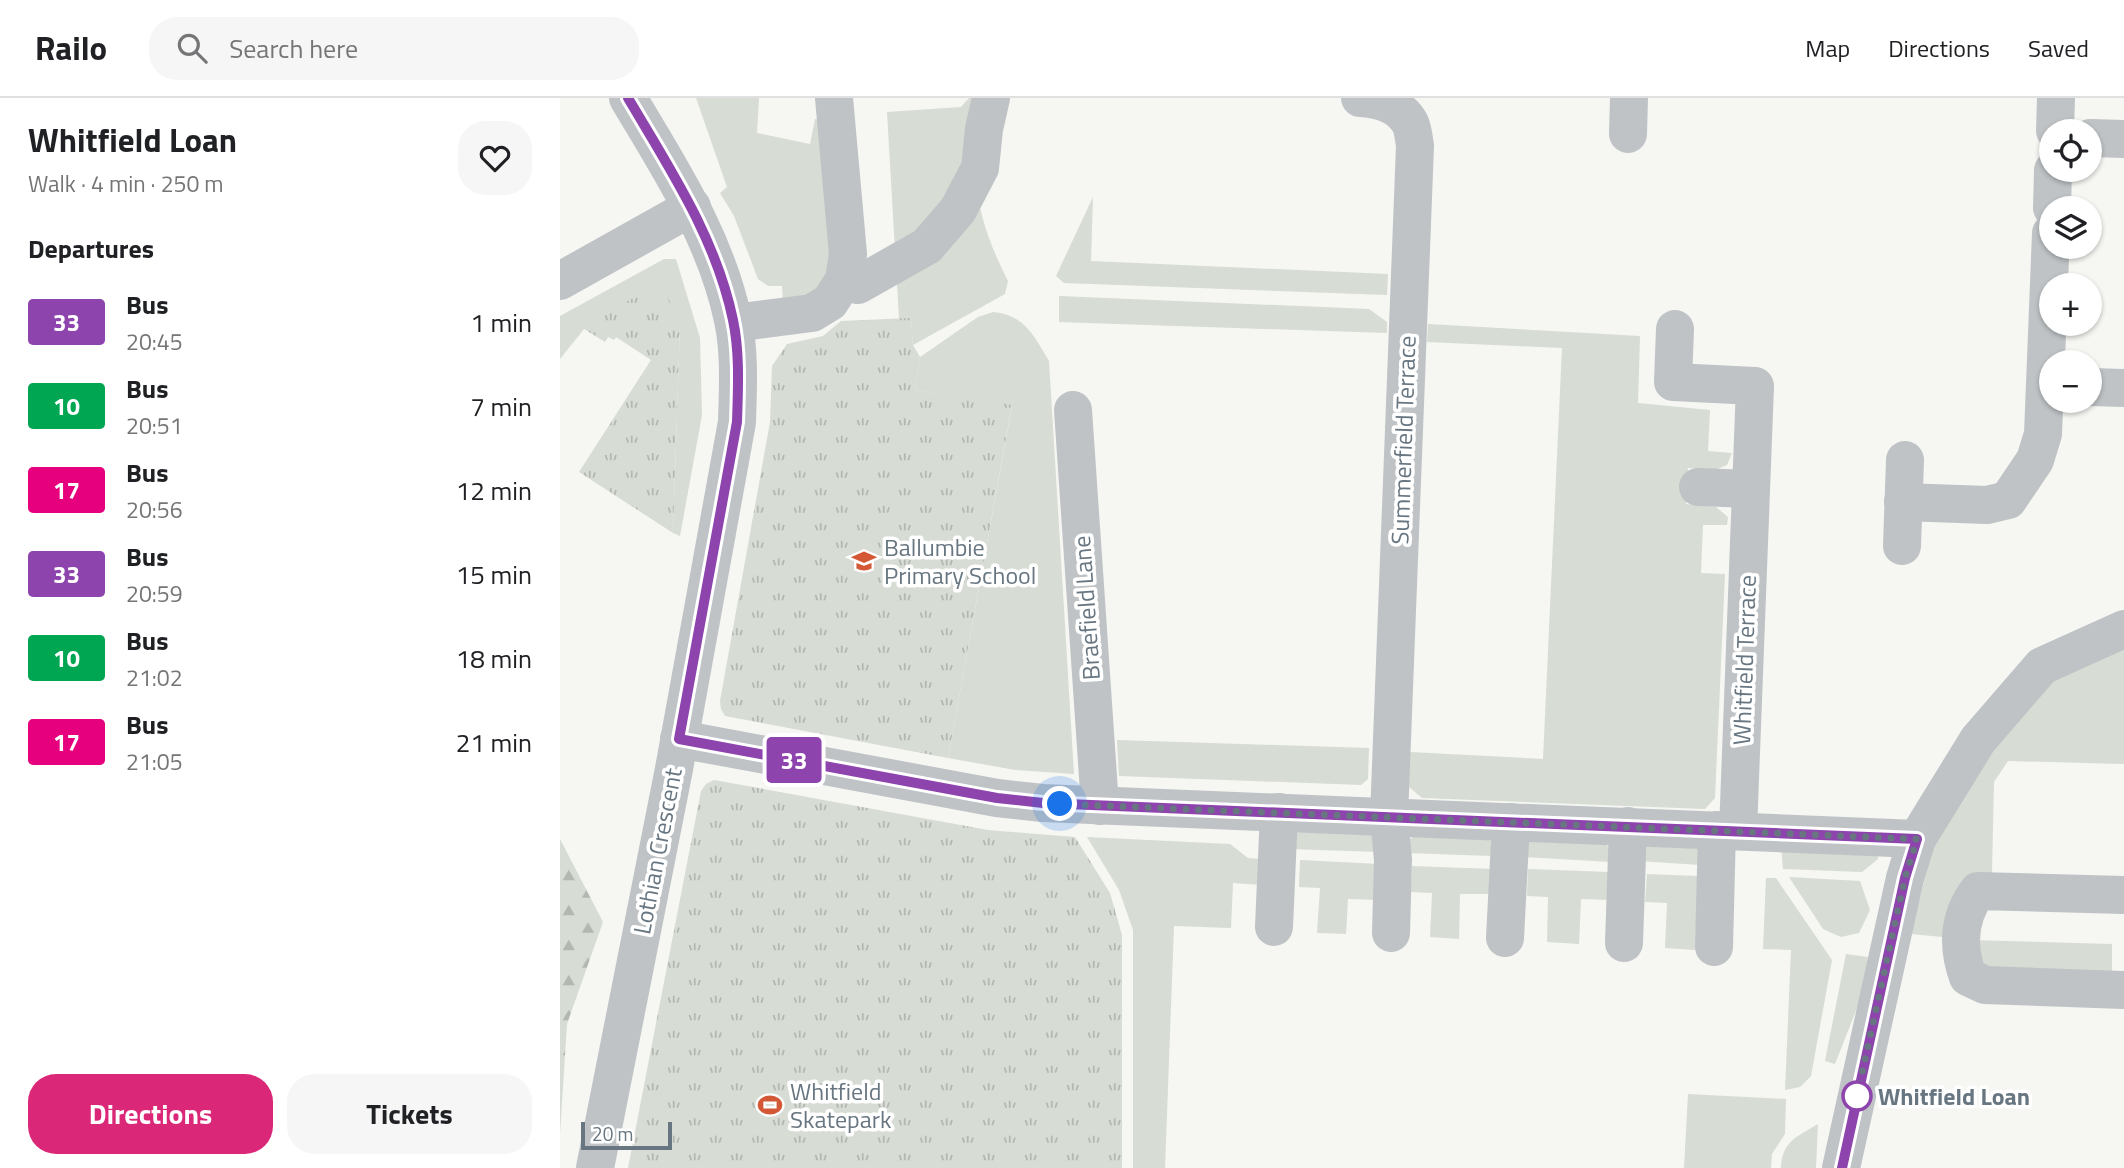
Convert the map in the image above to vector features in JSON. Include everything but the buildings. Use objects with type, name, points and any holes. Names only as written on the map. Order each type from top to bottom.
[{"type":"street","name":"Lothian Crescent","points":[[596,1168],[737,422],[738,373],[734,323],[714,254],[692,207],[628,98]]},
{"type":"street","points":[[734,323],[812,313],[830,302],[844,280],[848,254],[834,98]]},
{"type":"street","points":[[844,280],[858,285],[927,246],[958,210],[981,167],[990,98]]},
{"type":"street","name":"Summerfield Terrace","points":[[1360,98],[1374,98],[1394,106],[1411,124],[1415,146],[1389,817],[1393,860],[1391,933]]},
{"type":"street","points":[[2055,119],[2056,98]]},
{"type":"street","points":[[2102,138],[2124,139]]},
{"type":"street","points":[[560,281],[692,207]]},
{"type":"street","points":[[2049,350],[2050,259]]},
{"type":"street","name":"Whitfield Terrace","points":[[1675,330],[1673,382],[1755,386],[1751,489],[1728,830],[1714,947]]},
{"type":"street","points":[[2102,387],[2124,388]]},
{"type":"street","name":"Braefield Lane","points":[[1073,410],[1100,806]]},
{"type":"street","points":[[1903,502],[1987,505],[2008,500],[2035,460],[2043,434],[2045,413]]},
{"type":"street","points":[[1902,546],[1905,460]]},
{"type":"street","points":[[1698,487],[1751,489]]},
{"type":"street","points":[[1842,1168],[1905,878],[1917,839],[1978,740],[2042,666],[2124,629]]},
{"type":"street","points":[[679,739],[997,798],[1100,806],[1917,839]]},
{"type":"street","points":[[1274,927],[1279,812]]},
{"type":"street","points":[[1505,938],[1511,822]]},
{"type":"street","points":[[1624,943],[1628,826]]},
{"type":"street","points":[[2124,895],[1978,891],[1966,906],[1961,957],[1968,977],[1985,985],[2124,990]]},
{"type":"green space","points":[[696,98],[759,98],[757,133],[810,144],[815,119],[822,120],[833,268],[825,284],[809,298],[783,304],[782,286],[768,286],[758,279],[734,216],[720,193],[727,187]]},
{"type":"green space","points":[[969,98],[983,98],[976,159],[977,192],[987,232],[1008,281],[1005,294],[913,345],[911,319],[899,319],[887,112],[961,107]]},
{"type":"green space","points":[[1093,197],[1091,261],[1388,274],[1387,295],[1064,283],[1056,276]]},
{"type":"green space","points":[[664,259],[676,259],[700,338],[702,415],[680,536],[673,533],[680,325],[584,329],[560,359],[560,316]]},
{"type":"green space","points":[[665,291],[680,325],[673,533],[579,472],[651,360],[616,337],[614,340],[608,337],[605,342],[584,329],[631,299]]},
{"type":"green space","points":[[1059,296],[1369,309],[1387,322],[1387,333],[1059,322]]},
{"type":"green space","points":[[993,312],[1021,322],[1033,335],[1049,361],[1074,774],[1015,770],[948,758],[1012,406],[915,390],[920,357],[978,317]]},
{"type":"green space","points":[[911,318],[913,345],[920,357],[915,390],[1012,405],[948,758],[725,716],[720,701],[770,422],[772,366],[787,344],[823,336],[841,321]]},
{"type":"green space","points":[[1428,324],[1640,336],[1638,403],[1710,410],[1708,451],[1732,453],[1727,465],[1715,470],[1688,468],[1686,504],[1716,507],[1728,517],[1727,525],[1703,525],[1701,573],[1725,574],[1715,798],[1705,809],[1422,798],[1408,786],[1410,752],[1543,759],[1562,348],[1427,342]]},
{"type":"green space","points":[[2124,649],[2124,764],[2008,761],[1994,782],[1992,873],[1953,938],[1911,934],[1937,829],[1989,746],[2051,677]]},
{"type":"green space","points":[[1117,740],[1369,748],[1368,779],[1361,785],[1119,776]]},
{"type":"green space","points":[[714,780],[988,830],[1075,837],[1110,893],[1122,935],[1122,1168],[628,1168],[701,791],[706,784]]},
{"type":"green space","points":[[1304,827],[1370,830],[1379,852],[1290,849],[1293,836]]},
{"type":"green space","points":[[1418,832],[1483,835],[1493,843],[1492,856],[1405,853],[1409,840]]},
{"type":"green space","points":[[1533,836],[1602,840],[1611,850],[1611,862],[1523,857],[1524,845]]},
{"type":"green space","points":[[1087,837],[1230,844],[1248,858],[1261,859],[1261,885],[1233,883],[1231,928],[1174,926],[1165,1168],[1133,1168],[1133,930],[1119,890]]},
{"type":"green space","points":[[560,839],[603,922],[567,1024],[560,1134]]},
{"type":"green space","points":[[1644,842],[1698,843],[1700,865],[1639,861]]},
{"type":"green space","points":[[1781,846],[1877,850],[1878,859],[1862,872],[1783,869]]},
{"type":"green space","points":[[1300,860],[1379,864],[1378,900],[1348,899],[1346,934],[1317,933],[1320,888],[1299,887]]},
{"type":"green space","points":[[1412,866],[1493,869],[1492,894],[1460,894],[1459,939],[1430,937],[1432,893],[1411,892]]},
{"type":"green space","points":[[1528,869],[1610,872],[1609,900],[1581,899],[1579,944],[1547,942],[1548,897],[1527,896]]},
{"type":"green space","points":[[1647,874],[1698,876],[1695,950],[1665,948],[1667,903],[1645,902]]},
{"type":"green space","points":[[1789,877],[1860,881],[1870,910],[1859,933],[1841,937],[1823,929]]},
{"type":"green space","points":[[1766,878],[1776,878],[1832,960],[1811,1076],[1800,1087],[1785,1090],[1791,950],[1763,949]]},
{"type":"green space","points":[[1971,940],[2112,944],[2112,976],[1988,974]]},
{"type":"green space","points":[[1846,954],[1868,957],[1861,998],[1835,1064],[1825,1061]]},
{"type":"green space","points":[[1688,1094],[1786,1099],[1785,1134],[1772,1154],[1771,1168],[1684,1168]]},
{"type":"green space","points":[[1818,1124],[1816,1168],[1781,1168],[1784,1152],[1792,1141]]},
{"type":"bus line","name":"33","points":[[628,98],[701,223],[714,254],[734,323],[738,373],[737,422],[679,739],[997,798],[1043,803],[1917,839],[1889,947],[1842,1168]]},
{"type":"place","name":"Ballumbie Primary School","points":[[864,561]]},
{"type":"place","name":"Whitfield Loan","points":[[1857,1096]]},
{"type":"place","name":"Whitfield Skatepark","points":[[770,1105]]},
{"type":"route","points":[[1060,804],[1917,839],[1905,878],[1857,1096]]}]
